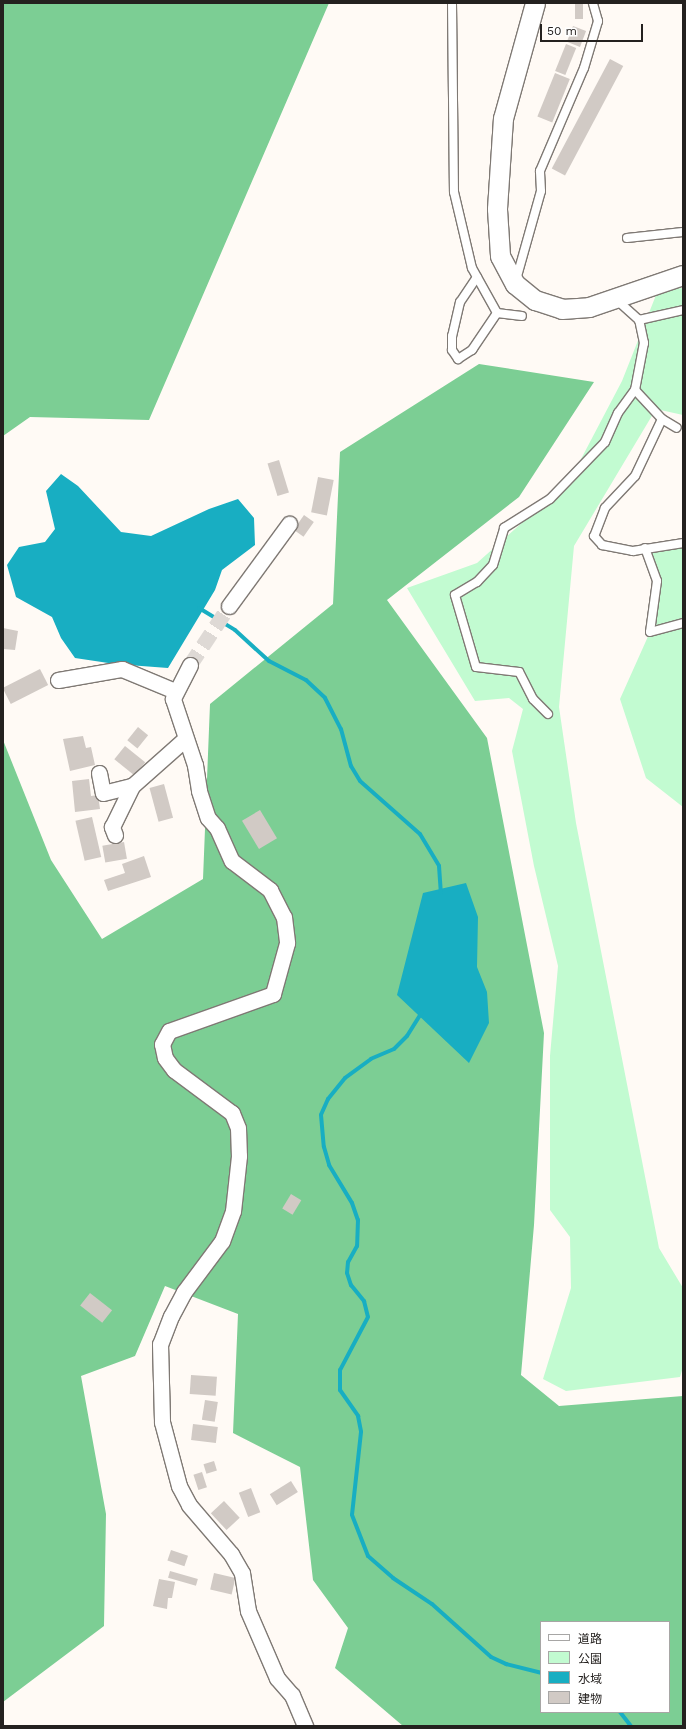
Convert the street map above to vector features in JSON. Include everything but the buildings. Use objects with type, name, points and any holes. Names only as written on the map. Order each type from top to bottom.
[{"type":"street","points":[[534,3],[503,118],[498,209],[500,256],[515,284],[535,300],[562,309],[589,307],[683,275]]},
{"type":"street","points":[[229,606],[289,524]]},
{"type":"street","points":[[190,664],[175,691],[174,708],[195,765],[199,791],[208,818],[216,828],[232,860],[270,890],[284,917],[287,943],[273,994],[169,1031],[162,1044],[165,1058],[174,1070],[232,1113],[238,1128],[239,1156],[233,1211],[222,1241],[184,1292],[171,1316],[160,1344],[162,1422],[179,1486],[189,1505],[231,1554],[242,1573],[248,1611],[277,1678],[292,1695],[305,1726]]},
{"type":"street","points":[[58,680],[122,670],[175,691]]},
{"type":"street","points":[[115,835],[112,827],[132,786],[185,739]]},
{"type":"street","points":[[99,773],[103,792],[132,786]]},
{"type":"lane","points":[[452,3],[454,192],[472,268],[496,313]]},
{"type":"lane","points":[[515,284],[541,191],[540,171],[584,68],[598,21],[593,3]]},
{"type":"lane","points":[[627,238],[683,232]]},
{"type":"lane","points":[[476,277],[460,302],[452,336],[452,350],[458,359],[472,350],[496,313]]},
{"type":"lane","points":[[548,714],[533,699],[519,672],[476,667],[455,595],[477,582],[493,565],[504,528],[550,499],[596,453],[605,442],[618,413],[635,390],[644,343],[639,320],[615,298]]},
{"type":"lane","points":[[639,320],[683,310]]},
{"type":"lane","points":[[496,313],[522,316]]},
{"type":"lane","points":[[635,390],[662,419],[677,428]]},
{"type":"lane","points":[[662,419],[635,476],[604,508],[594,536],[602,545],[632,551],[683,543]]},
{"type":"lane","points":[[645,548],[657,581],[650,632],[683,623]]},
{"type":"green space","points":[[3,3],[329,3],[149,420],[30,417],[3,436]]},
{"type":"green space","points":[[683,288],[683,415],[656,409],[574,546],[559,707],[576,823],[659,1248],[683,1288],[683,1367],[680,1377],[566,1391],[543,1379],[571,1288],[570,1237],[550,1210],[550,1056],[558,966],[534,866],[512,751],[523,709],[509,698],[475,701],[407,588],[477,563],[570,480],[622,381],[658,290]]},
{"type":"green space","points":[[479,364],[594,382],[519,497],[387,600],[487,738],[544,1033],[534,1225],[521,1375],[559,1406],[683,1396],[683,1726],[403,1726],[335,1668],[348,1628],[313,1580],[300,1467],[233,1433],[238,1314],[165,1286],[135,1356],[81,1376],[106,1514],[104,1626],[3,1702],[3,740],[51,860],[102,939],[203,879],[210,704],[333,604],[340,452]]},
{"type":"green space","points":[[683,543],[683,807],[646,778],[620,699],[650,632],[657,581],[645,548]]},
{"type":"water","points":[[61,474],[78,486],[121,532],[151,536],[209,509],[238,499],[254,518],[255,545],[222,570],[215,590],[168,668],[115,664],[75,658],[61,638],[52,617],[16,597],[7,565],[19,547],[45,542],[55,529],[46,491]]},
{"type":"water","points":[[466,883],[478,917],[477,967],[487,992],[489,1023],[469,1063],[397,995],[423,893]]},
{"type":"waterway","points":[[199,608],[235,630],[269,661],[306,680],[325,698],[341,729],[351,766],[360,781],[420,834],[439,866],[441,893]]},
{"type":"waterway","points":[[422,1012],[407,1036],[394,1049],[371,1059],[345,1078],[328,1099],[321,1115],[324,1147],[329,1165],[352,1203],[358,1220],[357,1246],[348,1262],[347,1273],[351,1285],[364,1301],[368,1317],[340,1370],[340,1390],[358,1416],[361,1432],[352,1515],[368,1556],[393,1578],[432,1604],[491,1657],[506,1664],[540,1673]]},
{"type":"waterway","points":[[621,1713],[631,1726]]},
{"type":"tunnel","points":[[190,665],[229,606]]}]
